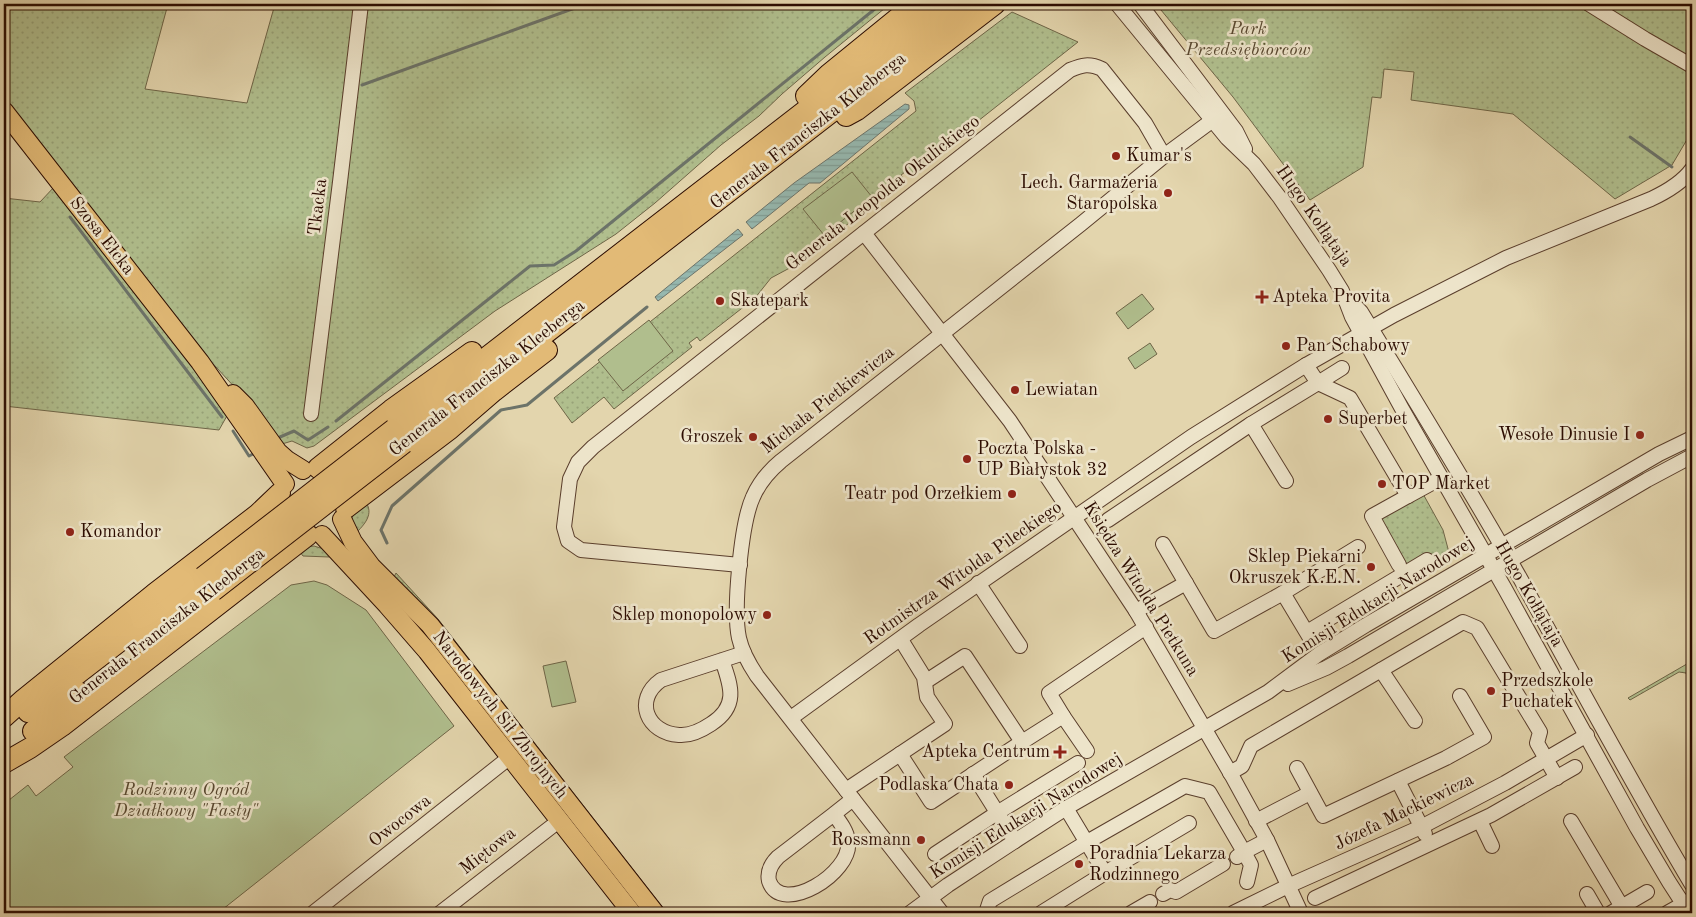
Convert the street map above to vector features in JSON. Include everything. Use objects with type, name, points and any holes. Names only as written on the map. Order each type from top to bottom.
[{"type":"highway","points":[[725,173],[752,143],[829,74],[915,4]]},
{"type":"highway","name":"Generała Franciszka Kleeberga","points":[[4,754],[208,584],[399,436],[616,257],[943,4]]},
{"type":"highway","name":"Generała Franciszka Kleeberga","points":[[399,436],[644,258],[971,4]]},
{"type":"highway","points":[[789,146],[857,110],[995,4]]},
{"type":"highway","points":[[310,469],[461,360],[521,314],[616,257]]},
{"type":"highway","points":[[344,514],[557,342],[620,284],[644,258]]},
{"type":"highway","points":[[4,717],[146,600],[258,514],[282,488]]},
{"type":"highway","points":[[4,763],[62,726],[315,535]]},
{"type":"highway","name":"Generała Franciszka Kleeberga","points":[[4,730],[208,584]]},
{"type":"main road","name":"Szosa Ełcka","points":[[4,111],[200,362],[245,416],[281,455],[310,469]]},
{"type":"main road","name":"Szosa Ełcka","points":[[245,416],[282,488]]},
{"type":"main road","points":[[310,469],[328,472],[337,478],[347,497],[344,514],[330,532],[315,535],[297,532],[288,525],[282,515],[279,504],[282,488],[292,475],[310,469]]},
{"type":"main road","name":"Narodowych Sił Zbrojnych","points":[[344,514],[353,542],[371,566],[430,625],[655,913]]},
{"type":"main road","name":"Narodowych Sił Zbrojnych","points":[[315,535],[388,605],[427,651],[632,913]]},
{"type":"main road","points":[[427,651],[440,638]]},
{"type":"street","name":"Tkacka","points":[[311,414],[360,4]]},
{"type":"street","name":"Hugo Kołłątaja","points":[[1117,4],[1218,117]]},
{"type":"street","name":"Hugo Kołłątaja","points":[[1140,4],[1218,117],[1227,138],[1254,164],[1307,236],[1342,291],[1361,312],[1366,330],[1441,478],[1587,735],[1637,828],[1688,906]]},
{"type":"street","points":[[1589,4],[1644,39],[1692,66]]},
{"type":"street","name":"Generała Leopolda Okulickiego","points":[[740,565],[581,550],[568,541],[564,527],[570,479],[578,462],[593,447],[1070,70],[1081,65],[1092,65],[1102,69],[1145,123],[1164,156]]},
{"type":"street","name":"Michała Pietkiewicza","points":[[942,913],[749,665],[740,640],[737,614],[740,565],[747,512],[752,498],[768,472],[1164,156],[1218,117]]},
{"type":"street","name":"Rotmistrza Witolda Pileckiego","points":[[791,718],[913,628],[978,583],[1191,438],[1306,366],[1366,330],[1506,258],[1651,199],[1680,182],[1692,170]]},
{"type":"street","name":"Księdza Witolda Pietkuna","points":[[864,232],[1010,421],[1136,611],[1267,840],[1301,913]]},
{"type":"street","name":"Hugo Kołłątaja","points":[[1366,330],[1435,433],[1501,545],[1652,817],[1692,885]]},
{"type":"street","points":[[1306,366],[1318,383],[1350,398],[1408,496]]},
{"type":"street","points":[[1108,520],[1251,424],[1342,368]]},
{"type":"street","points":[[1251,424],[1286,481]]},
{"type":"street","points":[[1191,438],[1204,456]]},
{"type":"street","name":"Komisji Edukacji Narodowej","points":[[910,913],[1015,840],[1066,808],[1268,692],[1319,654],[1413,596],[1658,454],[1692,438]]},
{"type":"street","name":"Komisji Edukacji Narodowej","points":[[1268,692],[1326,668],[1647,480],[1692,456]]},
{"type":"street","points":[[1399,565],[1372,516],[1441,478]]},
{"type":"street","points":[[1163,544],[1214,631],[1283,593],[1358,547]]},
{"type":"street","points":[[1283,593],[1309,635],[1427,560]]},
{"type":"street","points":[[978,583],[1020,646]]},
{"type":"street","points":[[1136,611],[1186,583]]},
{"type":"street","points":[[1230,773],[1242,766],[1251,746],[1464,622],[1477,628],[1540,732],[1538,744],[1557,778]]},
{"type":"street","points":[[1087,751],[1049,692],[1146,628]]},
{"type":"street","points":[[834,814],[846,832],[848,841],[848,852],[841,867],[807,896],[788,900],[778,895],[771,886],[769,879],[772,865],[778,857],[834,814],[849,794],[900,754],[945,724],[927,697],[924,677],[903,643]]},
{"type":"street","points":[[722,660],[731,684],[732,695],[725,713],[716,721],[692,734],[680,736],[658,729],[651,723],[646,706],[647,696],[661,680],[744,652]]},
{"type":"street","points":[[925,682],[965,656],[1022,742]]},
{"type":"street","points":[[1381,670],[1415,721]]},
{"type":"street","points":[[1297,768],[1323,816],[1398,782],[1461,751],[1484,737],[1460,696]]},
{"type":"street","points":[[900,754],[930,802],[1063,716]]},
{"type":"street","name":"Józefa Mackiewicza","points":[[1233,913],[1469,803],[1587,735]]},
{"type":"street","name":"Owocowa","points":[[313,913],[510,757]]},
{"type":"street","points":[[935,854],[998,812],[1078,763]]},
{"type":"street","points":[[1316,898],[1480,821],[1575,767]]},
{"type":"street","points":[[973,774],[1015,840]]},
{"type":"street","points":[[1398,782],[1430,845]]},
{"type":"street","points":[[986,913],[990,901],[1087,842],[1185,786],[1208,792],[1240,855],[1251,865],[1247,882]]},
{"type":"street","points":[[1256,821],[1310,793]]},
{"type":"street","points":[[1066,808],[1105,873]]},
{"type":"street","name":"Miętowa","points":[[440,913],[560,820]]},
{"type":"street","points":[[1480,821],[1492,846]]},
{"type":"street","points":[[1572,821],[1616,910],[1647,892]]},
{"type":"street","points":[[1041,913],[1189,823]]},
{"type":"street","points":[[1240,855],[1267,840]]},
{"type":"street","points":[[1163,894],[1170,890],[1176,892],[1223,864]]},
{"type":"street","points":[[1587,894],[1598,913]]},
{"type":"street","points":[[1131,913],[1150,902]]},
{"type":"street","points":[[1667,913],[1688,906]]},
{"type":"green space","points":[[4,4],[168,4],[145,89],[247,103],[275,4],[890,4],[825,57],[759,116],[721,145],[655,203],[616,234],[495,311],[314,446],[307,448],[292,441],[282,444],[250,404],[205,355],[4,99]]},
{"type":"green space","name":"Park Przedsiębiorców","points":[[1156,4],[1692,4],[1692,131],[1672,165],[1615,199],[1513,114],[1411,100],[1414,72],[1384,69],[1381,98],[1372,97],[1363,167],[1310,200],[1233,97]]},
{"type":"green space","points":[[1012,12],[1078,42],[911,174],[908,170],[901,175],[904,180],[816,249],[813,245],[806,250],[810,254],[799,263],[771,278],[755,298],[700,341],[697,337],[689,343],[692,347],[614,409],[604,397],[572,423],[554,398],[916,111],[914,101],[905,93]]},
{"type":"green space","points":[[852,172],[872,197],[824,235],[803,209]]},
{"type":"green space","points":[[55,186],[228,414],[219,430],[4,406],[4,198],[40,202]]},
{"type":"green space","points":[[1142,294],[1154,309],[1128,329],[1116,313]]},
{"type":"green space","points":[[649,320],[673,351],[623,391],[598,360]]},
{"type":"green space","points":[[1150,343],[1157,354],[1135,369],[1128,358]]},
{"type":"green space","points":[[1422,492],[1443,530],[1451,560],[1437,566],[1430,554],[1408,566],[1380,517]]},
{"type":"green space","points":[[365,501],[368,506],[369,515],[365,523],[355,534],[352,519],[357,509]]},
{"type":"green space","points":[[314,546],[327,550],[332,555],[329,557],[303,556],[300,552],[307,547]]},
{"type":"green space","points":[[396,573],[438,619],[667,913],[662,913],[393,579]]},
{"type":"green space","name":"Rodzinny Ogród Działkowy \"Fasty\"","points":[[314,581],[327,585],[366,610],[454,726],[218,913],[4,913],[4,804],[28,785],[36,796],[73,767],[64,757],[291,585]]},
{"type":"green space","points":[[566,661],[576,702],[552,707],[543,666]]},
{"type":"green space","points":[[1692,661],[1692,684],[1686,673],[1679,672],[1630,700],[1628,698]]},
{"type":"water","points":[[905,104],[909,105],[909,109],[820,183],[809,183],[752,229],[746,222],[794,183]]},
{"type":"water","points":[[738,229],[743,235],[658,301],[655,297]]},
{"type":"waterway","points":[[362,85],[586,4]]},
{"type":"waterway","points":[[336,421],[530,266],[554,265],[576,251],[876,8],[878,4]]},
{"type":"waterway","points":[[1630,137],[1672,167]]},
{"type":"waterway","points":[[70,217],[222,417]]},
{"type":"waterway","points":[[387,543],[381,530],[392,506],[501,410],[527,405],[647,307]]},
{"type":"waterway","points":[[280,437],[294,431],[308,440],[328,427]]},
{"type":"waterway","points":[[233,431],[249,456],[253,454]]},
{"type":"place","name":"Kumar's","points":[[1116,156]]},
{"type":"place","name":"Lech. Garmażeria Staropolska","points":[[1168,193]]},
{"type":"place","name":"Apteka Provita","points":[[1262,297]]},
{"type":"place","name":"Skatepark","points":[[720,301]]},
{"type":"place","name":"Pan Schabowy","points":[[1286,346]]},
{"type":"place","name":"Lewiatan","points":[[1015,390]]},
{"type":"place","name":"Superbet","points":[[1328,419]]},
{"type":"place","name":"Wesołe Dinusie I","points":[[1640,435]]},
{"type":"place","name":"Groszek","points":[[753,437]]},
{"type":"place","name":"Poczta Polska - UP Białystok 32","points":[[967,459]]},
{"type":"place","name":"TOP Market","points":[[1382,484]]},
{"type":"place","name":"Teatr pod Orzełkiem","points":[[1012,494]]},
{"type":"place","name":"Komandor","points":[[70,532]]},
{"type":"place","name":"Sklep Piekarni Okruszek K.E.N.","points":[[1371,567]]},
{"type":"place","name":"Sklep monopolowy","points":[[767,615]]},
{"type":"place","name":"Przedszkole Puchatek","points":[[1491,691]]},
{"type":"place","name":"Apteka Centrum","points":[[1060,752]]},
{"type":"place","name":"Podlaska Chata","points":[[1009,785]]},
{"type":"place","name":"Rossmann","points":[[921,840]]},
{"type":"place","name":"Poradnia Lekarza Rodzinnego","points":[[1079,864]]}]
